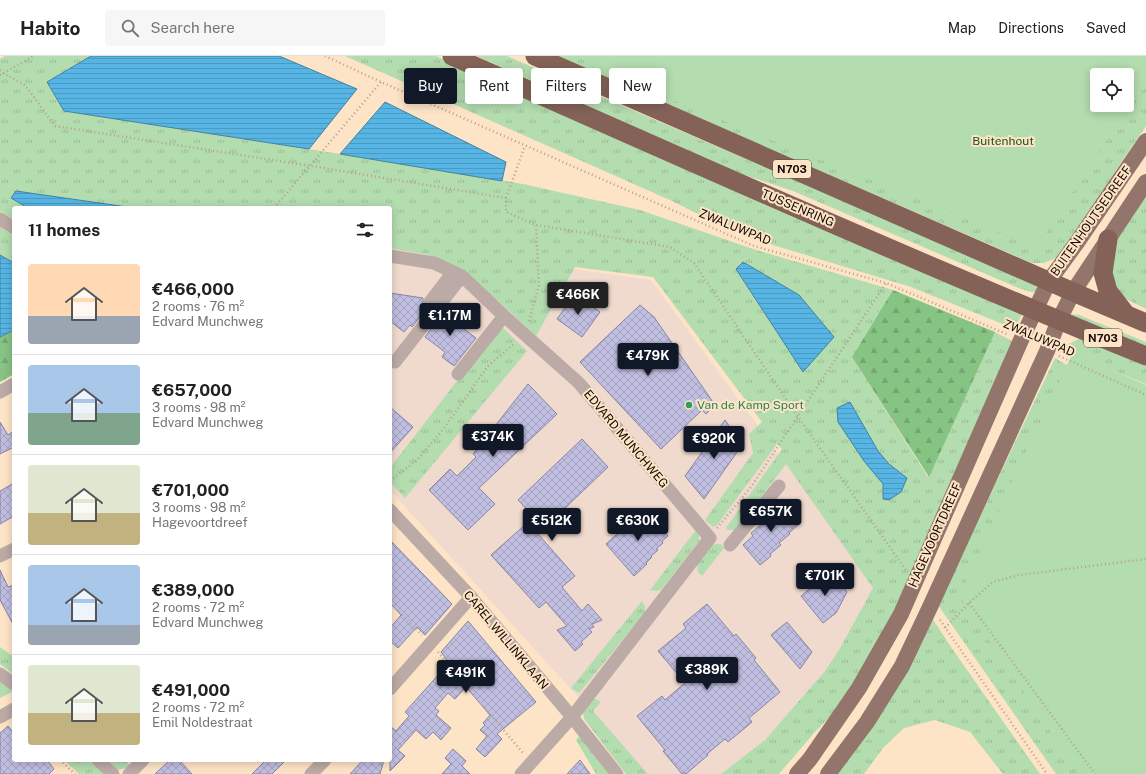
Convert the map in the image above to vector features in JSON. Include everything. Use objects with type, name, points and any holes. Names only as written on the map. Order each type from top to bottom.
[{"type":"highway","name":"TUSSENRING","points":[[452,56],[772,197],[1146,356]]},
{"type":"highway","name":"N703","points":[[536,56],[1146,323]]},
{"type":"highway","points":[[1108,239],[1103,274],[1108,291],[1128,316]]},
{"type":"main road","name":"BUITENHOUTSEDREEF","points":[[1049,281],[1146,141]]},
{"type":"main road","name":"BUITENHOUTSEDREEF","points":[[1059,320],[1073,292],[1146,182]]},
{"type":"main road","name":"HAGEVOORTDREEF","points":[[797,774],[810,759],[858,688],[901,614],[1021,340],[1049,281]]},
{"type":"main road","name":"HAGEVOORTDREEF","points":[[828,774],[867,722],[898,672],[930,607],[1047,351],[1059,320]]},
{"type":"street","points":[[0,219],[12,227]]},
{"type":"street","name":"EDVARD MUNCHWEG","points":[[392,256],[434,263],[457,274],[579,383],[710,538],[572,718]]},
{"type":"street","points":[[392,358],[457,274]]},
{"type":"street","points":[[458,374],[504,316]]},
{"type":"street","points":[[0,392],[12,385]]},
{"type":"street","points":[[730,545],[779,486]]},
{"type":"street","name":"CAREL WILLINKLAAN","points":[[392,512],[471,597],[617,774]]},
{"type":"street","points":[[0,556],[12,549]]},
{"type":"street","points":[[392,687],[471,597]]},
{"type":"street","points":[[0,674],[12,683]]},
{"type":"street","points":[[0,717],[12,710]]},
{"type":"street","points":[[521,774],[572,718]]},
{"type":"street","points":[[100,762],[113,774]]},
{"type":"street","points":[[129,774],[141,762]]},
{"type":"street","points":[[311,774],[323,762]]},
{"type":"path","points":[[0,75],[34,56]]},
{"type":"path","name":"ZWALUWPAD","points":[[325,56],[525,146],[754,246],[886,283],[1021,340]]},
{"type":"path","points":[[0,70],[25,85],[55,126],[506,198]]},
{"type":"path","points":[[276,206],[381,82]]},
{"type":"path","points":[[525,146],[506,198],[506,212],[536,225],[670,247],[694,263],[798,417],[903,565],[914,584]]},
{"type":"path","points":[[716,530],[751,487],[886,283]]},
{"type":"path","name":"ZWALUWPAD","points":[[1047,351],[1146,395]]},
{"type":"path","points":[[0,374],[12,368]]},
{"type":"path","points":[[945,628],[969,603],[993,582],[1018,575],[1146,559]]},
{"type":"path","points":[[969,603],[1095,774]]},
{"type":"path","points":[[930,607],[1047,774]]},
{"type":"path","points":[[483,706],[531,763]]},
{"type":"path","points":[[62,762],[75,774]]},
{"type":"shaded area","points":[[392,248],[445,255],[510,260],[651,280],[786,464],[874,588],[839,650],[825,671],[765,740],[721,774],[648,774],[392,492]]},
{"type":"green space","points":[[5,56],[91,56],[47,82],[64,111],[523,184],[640,210],[756,250],[893,290],[852,357],[928,477],[995,332],[1012,341],[903,602],[843,704],[814,733],[779,774],[721,774],[765,740],[825,671],[839,650],[873,588],[786,464],[737,530],[728,530],[726,528],[782,449],[777,444],[717,525],[713,527],[705,520],[753,453],[749,434],[762,422],[653,277],[575,267],[536,336],[463,269],[428,255],[392,248],[392,206],[120,206],[16,191],[12,198],[25,206],[12,206],[12,219],[0,211],[0,59]]},
{"type":"green space","points":[[345,56],[436,56],[465,69],[465,104],[523,104],[523,95],[531,98],[531,104],[544,104],[777,208],[1022,314],[1015,329],[911,287],[747,236],[453,104],[457,104],[457,68],[404,68],[404,82]]},
{"type":"green space","points":[[477,56],[507,56],[535,68],[531,68],[531,80],[523,77],[523,68],[504,68]]},
{"type":"green space","name":"Buitenhout","points":[[556,56],[1146,56],[1146,126],[1118,167],[1083,224],[1056,258],[1044,263],[1032,263],[666,104],[666,68],[609,68],[609,79],[601,76],[601,68],[584,68]]},
{"type":"green space","name":"Buitenhout","points":[[585,56],[1146,56],[1146,80],[1134,98],[1134,68],[1090,68],[1090,112],[1125,112],[1037,247],[672,100],[666,97],[666,68],[609,68]]},
{"type":"green space","points":[[601,97],[609,100],[609,104],[618,104],[1031,282],[1036,285],[1037,290],[1036,292],[1031,292],[1021,289],[793,191],[738,173],[584,104],[601,104]]},
{"type":"green space","points":[[1146,195],[1146,309],[1120,296],[1111,284],[1114,242]]},
{"type":"green space","points":[[0,227],[12,235],[12,262],[0,255]]},
{"type":"green space","points":[[893,290],[995,332],[929,477],[852,357]]},
{"type":"green space","points":[[1067,314],[1079,315],[1146,342],[1146,352]]},
{"type":"green space","points":[[500,325],[527,351],[405,498],[392,484],[392,465]]},
{"type":"green space","points":[[12,331],[12,375],[0,382],[0,337]]},
{"type":"green space","points":[[1083,337],[1091,343],[1146,366],[1146,384],[1060,348]]},
{"type":"green space","points":[[1073,352],[1146,385],[1146,774],[1079,774],[959,596]]},
{"type":"green space","points":[[1055,358],[1080,373],[1120,774],[1056,774],[938,605]]},
{"type":"green space","points":[[696,530],[699,535],[699,541],[662,589],[657,591],[650,590]]},
{"type":"green space","points":[[721,544],[724,548],[702,576],[698,572],[697,564],[712,545]]},
{"type":"green space","points":[[642,601],[645,607],[644,614],[579,693],[571,688]]},
{"type":"green space","points":[[932,618],[1040,774],[1003,774],[970,732],[935,720],[904,728],[883,748],[864,774],[833,774]]},
{"type":"green space","points":[[0,647],[12,656],[12,673],[0,664]]},
{"type":"green space","points":[[0,680],[12,689],[12,692],[0,698]]},
{"type":"green space","points":[[591,699],[596,699],[601,702],[593,711],[648,774],[626,774],[584,719],[583,711]]},
{"type":"green space","points":[[580,735],[609,774],[596,774],[576,740]]},
{"type":"green space","points":[[66,762],[91,762],[104,774],[79,774]]},
{"type":"green space","points":[[110,762],[127,762],[130,765],[126,768],[118,770]]},
{"type":"water","points":[[91,56],[279,56],[357,89],[309,149],[64,111],[47,82]]},
{"type":"water","points":[[385,102],[506,162],[502,181],[340,154]]},
{"type":"water","points":[[16,191],[120,206],[25,206],[11,198]]},
{"type":"water","points":[[0,255],[12,262],[12,331],[0,337]]},
{"type":"water","points":[[743,262],[799,295],[834,337],[803,372],[736,269]]},
{"type":"water","points":[[850,402],[878,451],[889,464],[907,478],[901,492],[889,500],[883,499],[883,484],[864,461],[838,422],[837,408]]},
{"type":"building","points":[[392,293],[423,298],[423,305],[426,309],[412,327],[410,325],[404,332],[392,323]]},
{"type":"building","points":[[575,294],[600,312],[582,337],[557,319]]},
{"type":"building","points":[[640,305],[654,317],[715,405],[706,414],[702,410],[661,449],[580,362]]},
{"type":"building","points":[[447,308],[461,319],[457,324],[476,338],[454,366],[442,357],[445,352],[425,337]]},
{"type":"building","points":[[528,384],[557,414],[479,488],[495,504],[468,530],[429,490],[450,469],[457,476],[476,457],[473,454]]},
{"type":"building","points":[[392,409],[413,427],[392,451]]},
{"type":"building","points":[[725,420],[742,445],[704,499],[685,476]]},
{"type":"building","points":[[0,422],[8,435],[12,432],[12,448],[0,454]]},
{"type":"building","points":[[582,439],[608,467],[538,534],[575,576],[562,587],[582,611],[588,604],[602,620],[592,624],[594,627],[589,629],[592,632],[581,642],[583,644],[575,651],[557,630],[567,626],[546,602],[539,608],[491,555],[534,517],[518,500]]},
{"type":"building","points":[[12,484],[12,517],[0,524],[0,491]]},
{"type":"building","points":[[780,500],[799,524],[779,543],[781,545],[770,554],[771,556],[760,565],[743,545],[753,536],[751,533],[762,524],[760,522],[771,513],[769,511]]},
{"type":"building","points":[[645,509],[668,536],[656,549],[658,550],[651,556],[652,557],[646,563],[647,564],[634,576],[606,544]]},
{"type":"building","points":[[392,542],[452,604],[425,635],[417,627],[398,648],[392,643],[392,626],[401,615],[392,605]]},
{"type":"building","points":[[0,570],[8,587],[12,586],[12,622],[0,600]]},
{"type":"building","points":[[830,571],[847,592],[836,613],[823,623],[801,596]]},
{"type":"building","points":[[707,604],[734,636],[736,634],[756,658],[754,660],[780,692],[749,718],[752,722],[728,742],[725,739],[686,774],[682,774],[663,751],[665,750],[637,716],[662,696],[665,700],[685,683],[658,651],[686,628],[683,624]]},
{"type":"building","points":[[468,621],[536,702],[497,734],[502,739],[485,757],[476,749],[487,736],[480,730],[485,725],[483,723],[490,715],[466,687],[455,699],[448,693],[435,708],[439,711],[436,715],[451,728],[441,740],[433,732],[426,739],[416,730],[398,750],[405,756],[390,771],[390,762],[392,762],[392,728],[396,731],[409,716],[405,712],[449,663],[441,652]]},
{"type":"building","points":[[787,622],[812,652],[800,669],[771,635]]},
{"type":"building","points":[[8,726],[12,731],[12,762],[49,762],[54,769],[49,774],[0,774],[0,733]]},
{"type":"building","points":[[453,749],[466,761],[462,766],[470,774],[442,774],[451,764],[445,758]]},
{"type":"building","points":[[580,760],[590,774],[567,774]]},
{"type":"building","points":[[168,762],[181,762],[192,774],[155,774]]},
{"type":"building","points":[[264,762],[284,762],[272,774],[252,774]]},
{"type":"building","points":[[361,762],[383,762],[380,774],[350,774]]},
{"type":"place","name":"Van de Kamp Sport","points":[[689,405]]}]
